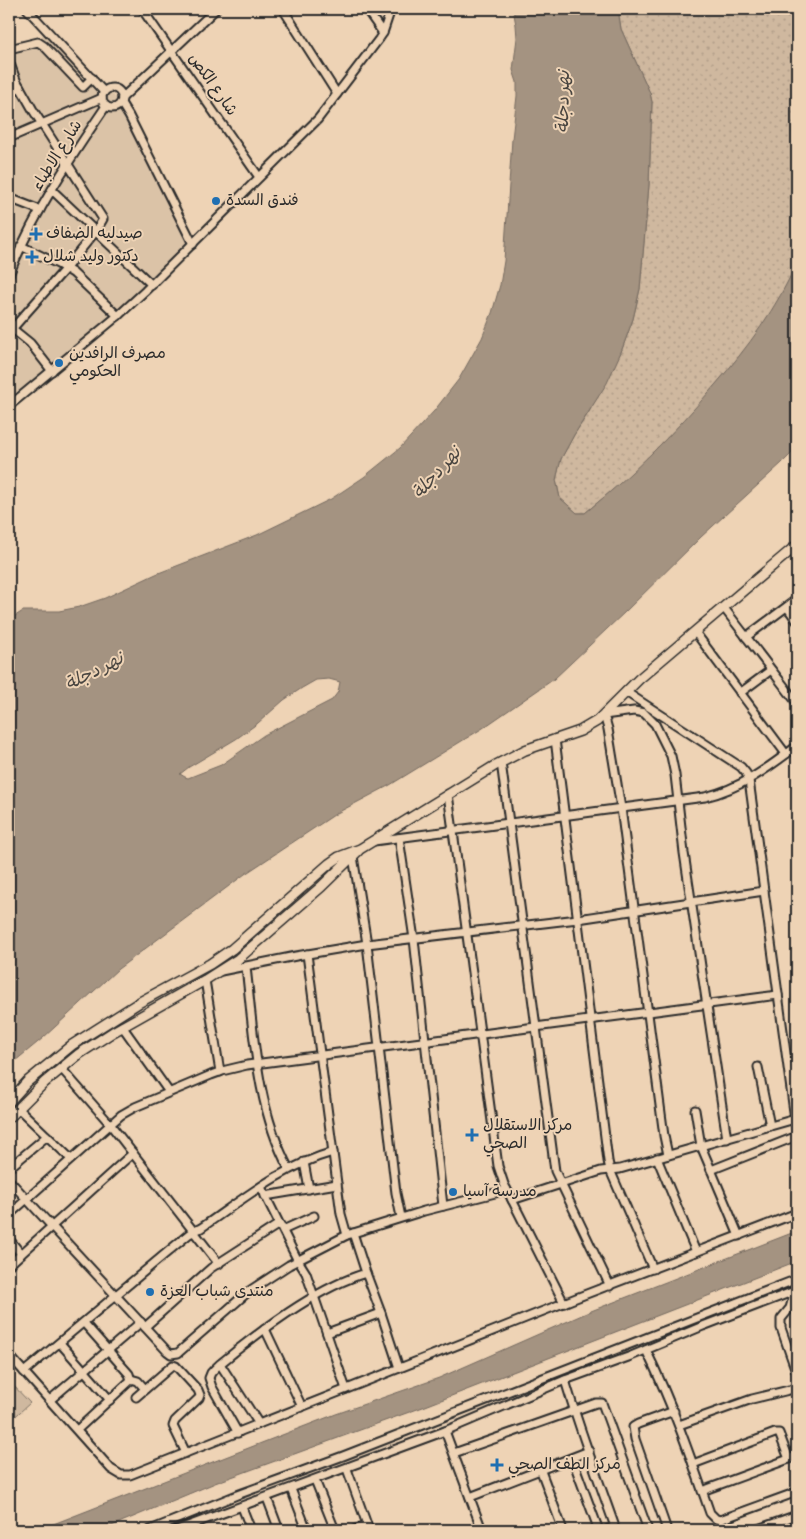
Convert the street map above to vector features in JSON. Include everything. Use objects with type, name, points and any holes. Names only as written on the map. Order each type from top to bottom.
[{"type":"main road","points":[[9,1102],[28,1082],[72,1045],[140,1002],[210,964],[232,949],[340,857],[360,849],[501,762],[525,750],[580,731],[596,721],[639,679],[797,545]]},
{"type":"main road","points":[[9,1118],[45,1082],[79,1054],[122,1026],[205,980],[238,959],[321,887],[360,849]]},
{"type":"street","points":[[27,9],[92,78],[104,99],[114,107],[216,9]]},
{"type":"street","name":"شارع الكص","points":[[142,9],[259,177]]},
{"type":"street","points":[[283,9],[337,94]]},
{"type":"street","points":[[366,9],[383,32]]},
{"type":"street","points":[[9,406],[118,316],[152,285],[318,118],[383,32],[391,9]]},
{"type":"street","points":[[9,49],[38,42],[83,87],[92,78]]},
{"type":"street","points":[[9,61],[20,87],[42,124],[103,219],[96,231],[66,268],[11,328],[30,343],[52,370]]},
{"type":"street","points":[[9,93],[20,87]]},
{"type":"street","points":[[9,138],[104,99],[109,88],[115,88],[120,92],[121,100],[193,244]]},
{"type":"street","name":"شارع الاطباء","points":[[9,275],[21,246],[40,210],[104,99]]},
{"type":"street","points":[[52,190],[152,285]]},
{"type":"street","points":[[9,198],[40,210]]},
{"type":"street","points":[[21,246],[73,273],[118,316]]},
{"type":"street","points":[[9,401],[19,397]]},
{"type":"street","points":[[746,637],[797,599]]},
{"type":"street","points":[[787,607],[797,621]]},
{"type":"street","points":[[724,608],[797,703]]},
{"type":"street","points":[[695,632],[786,754]]},
{"type":"street","points":[[740,693],[772,670]]},
{"type":"street","points":[[626,692],[741,768],[749,780],[797,1135],[711,1170]]},
{"type":"street","points":[[668,1155],[621,808],[604,715],[640,712],[648,716],[662,737],[671,756],[727,1139]]},
{"type":"street","points":[[554,739],[610,1170],[653,1269]]},
{"type":"street","points":[[371,842],[705,797],[721,793],[749,780],[797,746]]},
{"type":"street","points":[[501,762],[553,1163],[557,1176],[610,1286]]},
{"type":"street","points":[[448,794],[498,1166],[507,1190],[564,1303]]},
{"type":"street","points":[[399,838],[414,939],[443,1206]]},
{"type":"street","points":[[353,856],[367,944],[396,1194],[401,1217]]},
{"type":"street","points":[[218,972],[367,944],[578,919],[764,891]]},
{"type":"street","points":[[307,954],[341,1214],[366,1273],[399,1368]]},
{"type":"street","points":[[246,967],[258,1064],[267,1114],[272,1132],[288,1169]]},
{"type":"street","points":[[205,980],[220,1072]]},
{"type":"street","points":[[9,1215],[127,1111],[220,1072],[258,1064],[778,994]]},
{"type":"street","points":[[122,1026],[169,1092]]},
{"type":"street","points":[[758,1067],[770,1126]]},
{"type":"street","points":[[61,1068],[110,1124],[219,1264]]},
{"type":"street","points":[[19,1109],[72,1159]]},
{"type":"street","points":[[694,1110],[701,1146],[739,1236]]},
{"type":"street","points":[[512,1200],[561,1184],[795,1119]]},
{"type":"street","points":[[9,1168],[47,1136]]},
{"type":"street","points":[[24,1372],[184,1238],[288,1169],[333,1152]]},
{"type":"street","points":[[9,1265],[133,1153]]},
{"type":"street","points":[[657,1158],[696,1252]]},
{"type":"street","points":[[304,1162],[309,1189]]},
{"type":"street","points":[[9,1180],[143,1325],[173,1354],[178,1353],[249,1291],[298,1260],[350,1234],[401,1217],[507,1190]]},
{"type":"street","points":[[266,1196],[337,1184]]},
{"type":"street","points":[[261,1187],[306,1273],[346,1389]]},
{"type":"street","points":[[9,1355],[12,1363],[24,1372],[111,1469],[120,1475],[130,1475],[797,1213]]},
{"type":"street","points":[[50,1400],[108,1350],[143,1325],[211,1268],[281,1227],[314,1216]]},
{"type":"street","points":[[9,1239],[21,1254]]},
{"type":"street","points":[[238,1432],[210,1382],[211,1373],[264,1329],[346,1279],[366,1273]]},
{"type":"street","points":[[150,1530],[797,1279]]},
{"type":"street","points":[[177,1530],[196,1527],[242,1507],[445,1431],[565,1380],[796,1292]]},
{"type":"street","points":[[796,1292],[790,1308],[781,1319],[781,1328],[797,1374]]},
{"type":"street","points":[[327,1333],[381,1313]]},
{"type":"street","points":[[84,1322],[129,1374],[131,1379]]},
{"type":"street","points":[[264,1329],[302,1407]]},
{"type":"street","points":[[60,1343],[110,1400]]},
{"type":"street","points":[[646,1350],[656,1368],[674,1411],[710,1513],[714,1518],[718,1520],[797,1492]]},
{"type":"street","points":[[173,1354],[173,1366]]},
{"type":"street","points":[[220,1364],[259,1424]]},
{"type":"street","points":[[136,1397],[170,1366],[176,1366],[198,1390],[199,1398],[175,1421],[173,1426],[186,1453]]},
{"type":"street","points":[[131,1379],[138,1381],[145,1389]]},
{"type":"street","points":[[77,1430],[128,1384],[131,1379]]},
{"type":"street","points":[[565,1380],[574,1412],[614,1524],[613,1527],[606,1530]]},
{"type":"street","points":[[679,1425],[752,1399],[797,1388]]},
{"type":"street","points":[[454,1453],[596,1403],[602,1403],[648,1530]]},
{"type":"street","points":[[476,1404],[482,1415]]},
{"type":"street","points":[[668,1530],[633,1430],[638,1424],[674,1411]]},
{"type":"street","points":[[445,1431],[482,1530]]},
{"type":"street","points":[[693,1464],[775,1433],[779,1433],[789,1460]]},
{"type":"street","points":[[470,1497],[589,1452]]},
{"type":"street","points":[[702,1491],[797,1456]]},
{"type":"street","points":[[572,1458],[598,1528],[601,1530]]},
{"type":"street","points":[[346,1469],[368,1528],[354,1530]]},
{"type":"street","points":[[541,1471],[563,1530]]},
{"type":"street","points":[[316,1480],[335,1530]]},
{"type":"street","points":[[291,1489],[307,1530]]},
{"type":"street","points":[[267,1498],[279,1530]]},
{"type":"street","points":[[242,1507],[251,1530]]},
{"type":"street","points":[[755,1530],[797,1515]]},
{"type":"shaded area","points":[[618,9],[797,9],[797,262],[779,301],[756,336],[682,425],[632,474],[585,513],[577,513],[560,498],[556,480],[561,459],[621,352],[633,319],[640,289],[649,185],[652,102],[650,93],[621,29]]},
{"type":"shaded area","points":[[48,30],[121,103],[193,244],[118,316],[46,373],[9,397],[9,49],[35,42]]},
{"type":"shaded area","points":[[11,1383],[30,1403],[9,1422],[9,1385]]},
{"type":"water","name":"نهر دجلة","points":[[513,9],[618,9],[621,29],[650,93],[652,102],[649,185],[640,289],[633,319],[607,383],[561,459],[556,480],[560,498],[577,513],[585,513],[653,452],[700,402],[750,342],[771,311],[797,262],[797,448],[701,537],[554,679],[483,728],[390,785],[337,813],[245,874],[118,969],[43,1038],[9,1066],[9,620],[23,611],[59,611],[79,607],[105,598],[156,574],[257,535],[331,499],[364,477],[400,448],[434,411],[459,379],[482,338],[500,285],[504,261],[512,139],[517,96],[517,82],[513,70],[517,38]],"holes":[[[329,679],[340,682],[338,692],[332,700],[264,735],[221,765],[188,778],[180,774],[236,739],[284,700],[302,688],[316,680]]]},
{"type":"water","points":[[797,1231],[797,1261],[759,1276],[423,1407],[215,1483],[102,1530],[38,1530],[336,1414],[439,1378],[591,1311]]},
{"type":"place","name":"فندق السدة","points":[[216,201]]},
{"type":"place","name":"صيدليه الضفاف","points":[[36,234]]},
{"type":"place","name":"دكتور وليد شلال","points":[[32,257]]},
{"type":"place","name":"مصرف الرافدين الحكومي","points":[[59,363]]},
{"type":"place","name":"مركز الاستقلال الصحي","points":[[472,1135]]},
{"type":"place","name":"مدرسة آسيا","points":[[453,1192]]},
{"type":"place","name":"منتدى شباب العزة","points":[[150,1292]]},
{"type":"place","name":"مركز الطف الصحي","points":[[497,1465]]}]
